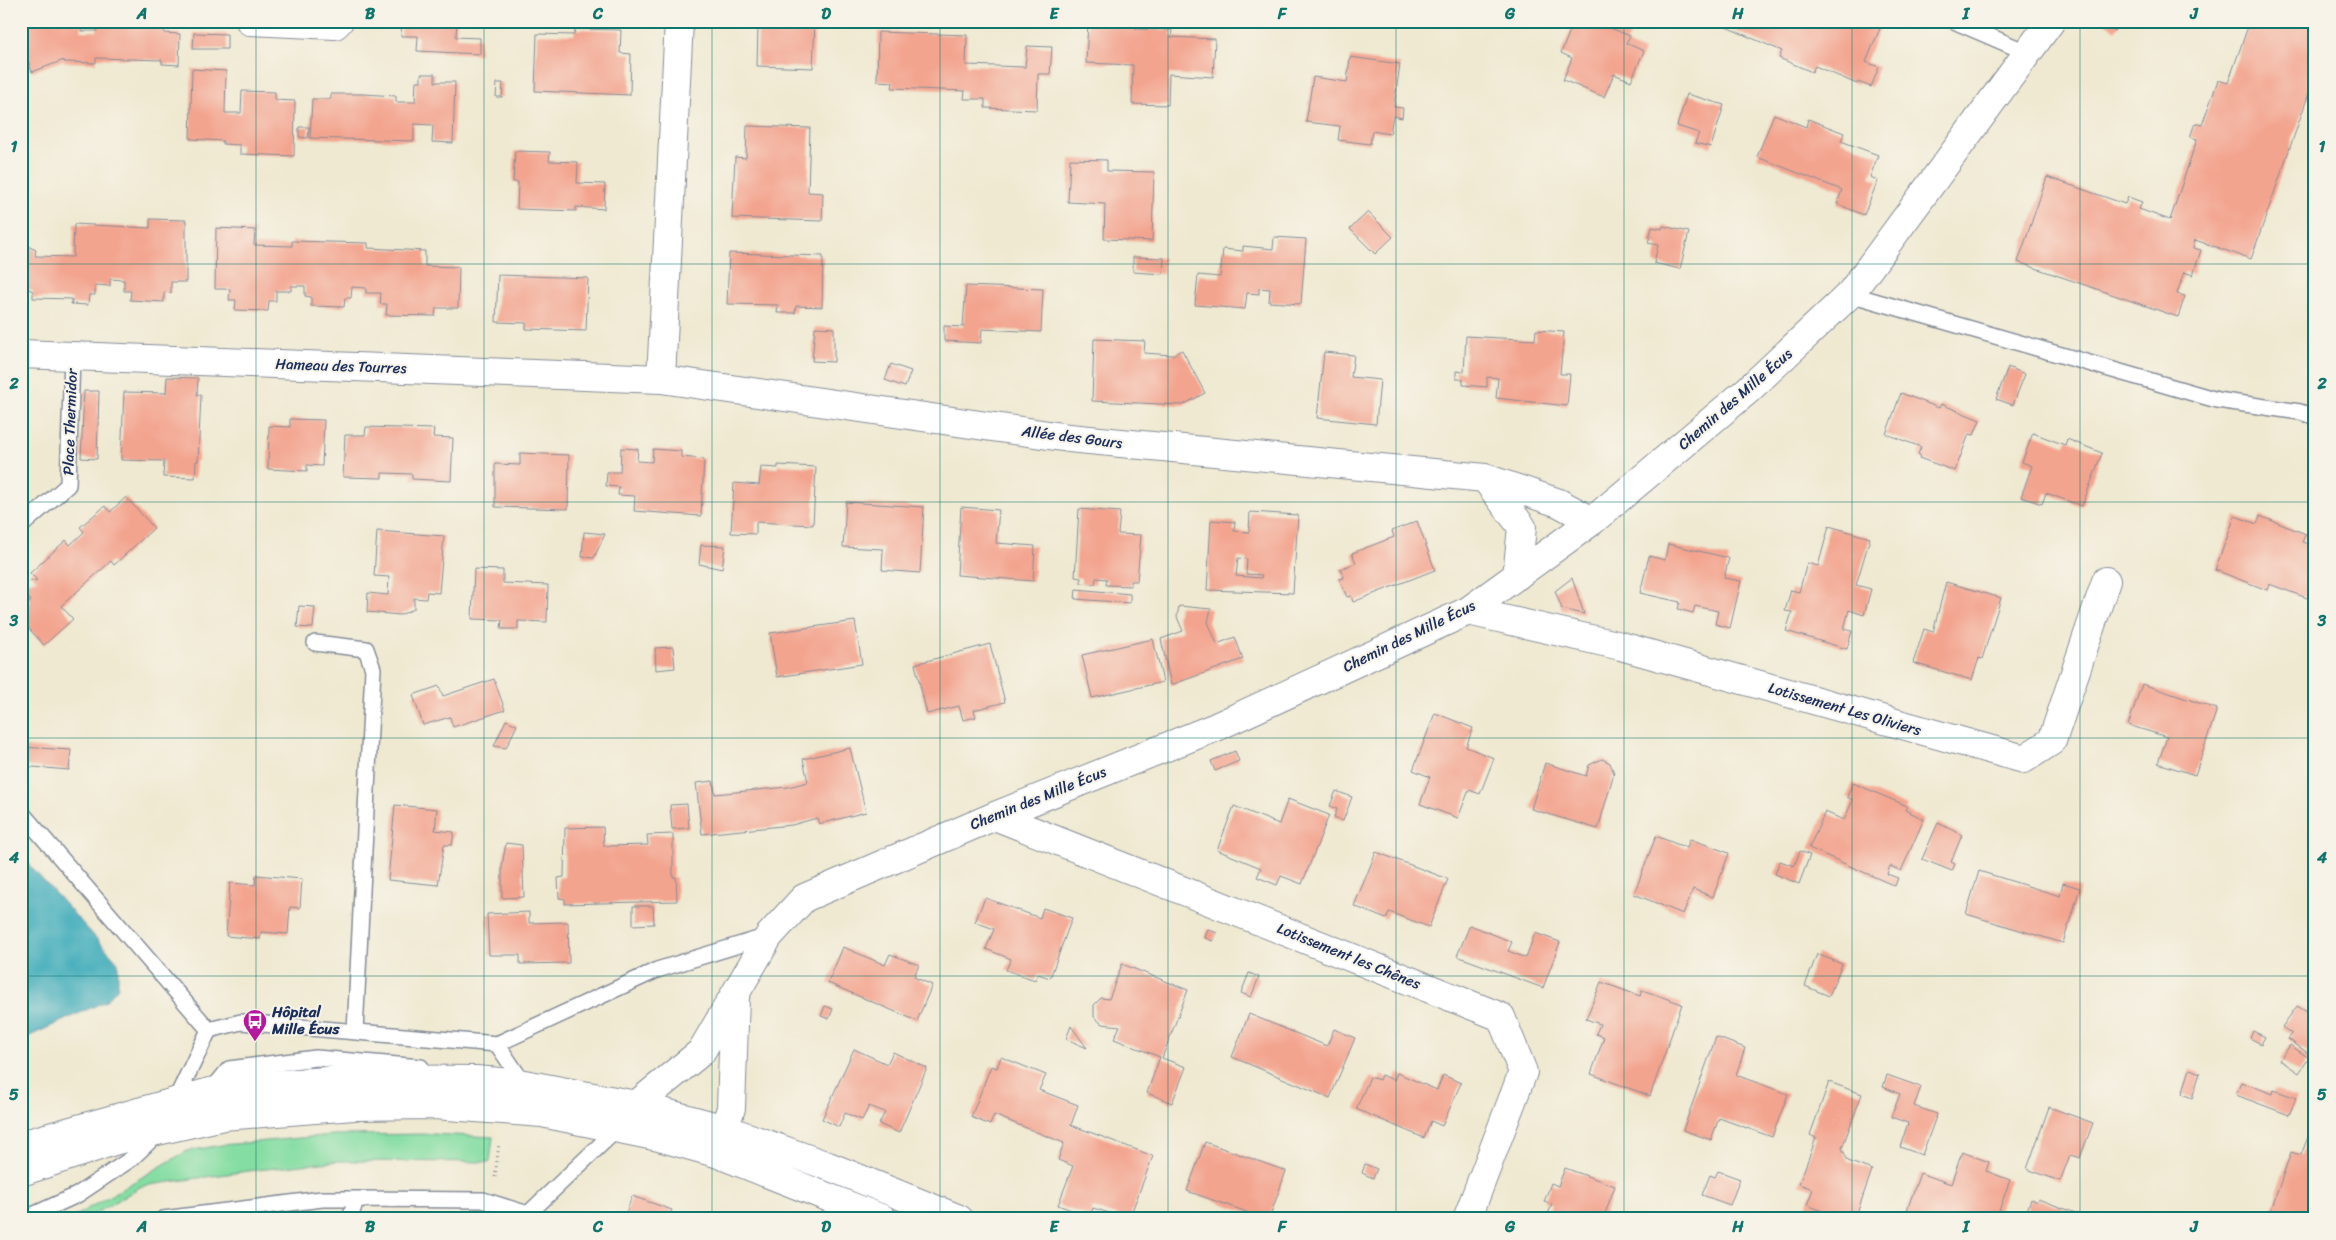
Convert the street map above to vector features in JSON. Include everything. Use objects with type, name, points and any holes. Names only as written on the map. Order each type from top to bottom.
[{"type":"street","points":[[250,21],[335,25],[339,21]]},
{"type":"street","points":[[661,379],[679,21]]},
{"type":"street","name":"Chemin des Mille Écus","points":[[636,1105],[701,1052],[769,936],[804,898],[995,816],[1216,727],[1468,611],[1592,521],[1748,390],[1850,294],[2026,52],[2051,21]]},
{"type":"street","name":"Hameau des Tourres","points":[[21,354],[661,379]]},
{"type":"street","name":"Allée des Gours","points":[[661,379],[1069,438],[1485,478],[1560,503],[1592,521]]},
{"type":"street","points":[[1485,478],[1522,528],[1517,576]]},
{"type":"street","name":"Lotissement Les Oliviers","points":[[1468,611],[1621,646],[2024,759],[2052,741],[2106,581]]},
{"type":"street","name":"Lotissement les Chênes","points":[[995,816],[1501,1017],[1523,1072],[1467,1219]]},
{"type":"street","points":[[720,1141],[732,1108],[735,995]]},
{"type":"street","points":[[21,1145],[210,1092],[266,1085],[358,1079],[476,1080],[524,1084],[636,1105],[720,1141],[883,1219]]},
{"type":"street","points":[[21,1172],[117,1140],[223,1116],[354,1106],[434,1105],[542,1113],[659,1137],[720,1141],[828,1166],[959,1219]]},
{"type":"lane","points":[[1954,21],[2026,52]]},
{"type":"lane","points":[[1850,294],[2217,400],[2300,412],[2315,417]]},
{"type":"lane","name":"Place Thermidor","points":[[21,526],[68,485],[72,356]]},
{"type":"lane","points":[[316,643],[366,648],[373,669],[355,1032]]},
{"type":"lane","points":[[21,812],[209,1030]]},
{"type":"lane","points":[[209,1030],[241,1022],[497,1044],[657,970],[769,936]]},
{"type":"lane","points":[[175,1101],[209,1030]]},
{"type":"lane","points":[[497,1044],[524,1084]]},
{"type":"lane","points":[[163,1219],[322,1199],[484,1200],[527,1216],[617,1129]]},
{"type":"lane","points":[[24,1219],[77,1195],[131,1159],[161,1130]]},
{"type":"lane","points":[[350,1219],[356,1199]]},
{"type":"green space","points":[[432,1134],[493,1137],[490,1162],[339,1161],[248,1171],[142,1186],[86,1219],[70,1219],[187,1151],[222,1145],[333,1135]]},
{"type":"water","points":[[21,856],[118,962],[118,987],[106,1001],[21,1040]]},
{"type":"building","points":[[21,21],[81,21],[81,31],[97,31],[97,21],[165,21],[164,33],[180,34],[179,65],[162,64],[162,60],[96,58],[96,63],[64,62],[64,60],[32,72],[25,52],[21,54]]},
{"type":"building","points":[[402,21],[457,21],[456,37],[480,38],[480,54],[417,51],[418,36],[401,36]]},
{"type":"building","points":[[764,21],[815,21],[813,68],[757,66],[758,25],[763,25]]},
{"type":"building","points":[[1088,21],[1136,23],[1136,29],[1172,30],[1171,37],[1215,39],[1213,77],[1169,74],[1168,105],[1132,104],[1133,65],[1086,63]]},
{"type":"building","points":[[1574,21],[1593,21],[1630,36],[1626,43],[1644,51],[1631,81],[1614,74],[1604,97],[1563,80],[1572,58],[1561,53]]},
{"type":"building","points":[[1712,21],[1883,21],[1866,62],[1879,67],[1871,87],[1858,82],[1857,84],[1815,66],[1812,72],[1779,58],[1782,51]]},
{"type":"building","points":[[2103,21],[2122,21],[2115,31]]},
{"type":"building","points":[[2250,21],[2315,21],[2315,76],[2251,259],[2195,240],[2193,248],[2201,250],[2193,275],[2184,272],[2177,294],[2185,296],[2178,317],[2018,262],[2047,177],[2125,204],[2128,197],[2142,202],[2139,209],[2170,220],[2197,139],[2190,137],[2195,123],[2202,125],[2218,80],[2228,83]]},
{"type":"building","points":[[575,29],[621,30],[620,53],[631,54],[630,95],[535,91],[537,34],[574,35]]},
{"type":"building","points":[[878,32],[967,35],[966,65],[1025,67],[1027,46],[1052,47],[1050,74],[1038,74],[1037,110],[985,108],[985,99],[964,99],[965,91],[892,88],[893,82],[877,81]]},
{"type":"building","points":[[194,33],[227,34],[227,49],[193,49]]},
{"type":"building","points":[[1350,57],[1400,64],[1394,107],[1403,108],[1402,118],[1393,116],[1390,134],[1372,131],[1370,144],[1338,140],[1340,126],[1306,122],[1313,77],[1347,82]]},
{"type":"building","points":[[192,69],[226,71],[225,113],[241,113],[242,91],[275,92],[275,100],[295,101],[294,156],[240,154],[240,145],[223,144],[223,141],[190,139]]},
{"type":"building","points":[[421,74],[435,74],[435,82],[455,82],[453,143],[432,142],[433,125],[414,124],[414,141],[310,138],[312,99],[331,99],[331,94],[364,94],[396,96],[396,102],[415,102],[416,81],[421,81]]},
{"type":"building","points":[[497,83],[503,83],[502,97],[496,97]]},
{"type":"building","points":[[1687,94],[1724,105],[1711,147],[1695,143],[1699,133],[1677,126]]},
{"type":"building","points":[[1774,114],[1806,127],[1808,119],[1844,133],[1841,141],[1878,155],[1870,177],[1878,180],[1864,215],[1837,204],[1842,190],[1757,157]]},
{"type":"building","points":[[747,126],[810,128],[808,192],[823,193],[822,221],[732,218],[735,157],[746,158]]},
{"type":"building","points":[[299,127],[309,127],[308,138],[299,137]]},
{"type":"building","points":[[21,130],[27,130],[26,139],[21,138]]},
{"type":"building","points":[[515,151],[550,152],[549,161],[578,162],[577,183],[605,184],[604,209],[576,207],[576,211],[517,209],[518,182],[513,182]]},
{"type":"building","points":[[1070,159],[1107,160],[1107,171],[1154,172],[1152,241],[1104,239],[1105,204],[1068,202]]},
{"type":"building","points":[[1368,212],[1393,237],[1375,254],[1350,229]]},
{"type":"building","points":[[150,219],[186,220],[186,282],[171,282],[171,293],[164,292],[164,302],[130,300],[131,291],[124,291],[124,280],[110,279],[110,286],[95,285],[95,295],[89,295],[88,305],[71,304],[72,299],[33,298],[33,291],[21,286],[21,243],[36,250],[35,256],[73,257],[74,224],[150,228]]},
{"type":"building","points":[[1663,226],[1689,232],[1680,269],[1654,263],[1658,245],[1648,243],[1652,227],[1662,229]]},
{"type":"building","points":[[216,228],[255,230],[254,245],[292,246],[292,241],[368,243],[368,248],[425,251],[425,266],[459,267],[458,308],[436,308],[435,316],[386,315],[387,304],[380,304],[381,293],[366,293],[366,288],[352,287],[351,298],[345,298],[344,307],[311,306],[311,297],[305,296],[305,286],[291,286],[291,291],[276,291],[276,301],[269,301],[268,311],[235,310],[236,300],[229,300],[230,289],[215,289]]},
{"type":"building","points":[[1274,237],[1306,239],[1301,304],[1269,302],[1270,289],[1259,288],[1259,294],[1247,293],[1245,309],[1195,305],[1198,275],[1220,277],[1223,249],[1243,251],[1243,246],[1273,249]]},
{"type":"building","points":[[729,253],[823,256],[822,307],[796,306],[795,313],[777,313],[778,305],[727,304]]},
{"type":"building","points":[[1133,257],[1164,258],[1163,274],[1133,272]]},
{"type":"building","points":[[498,275],[588,278],[586,331],[526,329],[526,323],[496,322]]},
{"type":"building","points":[[966,286],[1043,289],[1041,332],[982,329],[981,343],[944,341],[944,326],[963,327]]},
{"type":"building","points":[[815,327],[834,328],[834,362],[812,361]]},
{"type":"building","points":[[1536,330],[1564,332],[1560,374],[1570,374],[1567,406],[1496,398],[1498,378],[1487,377],[1487,387],[1463,385],[1463,379],[1456,379],[1456,371],[1464,372],[1466,336],[1535,340]]},
{"type":"building","points":[[1094,339],[1145,341],[1144,353],[1172,355],[1182,350],[1205,393],[1183,405],[1092,401]]},
{"type":"building","points":[[1324,352],[1354,355],[1351,377],[1380,380],[1376,424],[1317,418]]},
{"type":"building","points":[[891,364],[911,371],[905,387],[885,380]]},
{"type":"building","points":[[2008,367],[2025,374],[2013,405],[1996,399]]},
{"type":"building","points":[[167,377],[198,378],[197,395],[201,395],[198,461],[196,461],[195,478],[163,477],[164,461],[121,460],[124,392],[166,393]]},
{"type":"building","points":[[84,391],[99,391],[97,459],[81,458]]},
{"type":"building","points":[[1901,393],[1939,408],[1941,404],[1980,420],[1974,435],[1969,434],[1955,471],[1919,458],[1920,455],[1918,454],[1921,447],[1886,434]]},
{"type":"building","points":[[290,419],[324,420],[322,466],[307,465],[307,471],[268,469],[269,426],[290,427]]},
{"type":"building","points":[[366,427],[434,429],[433,437],[453,438],[451,481],[412,479],[412,474],[382,473],[382,478],[343,477],[345,435],[365,435]]},
{"type":"building","points":[[2033,433],[2065,445],[2067,439],[2102,453],[2082,506],[2046,493],[2042,504],[2021,497],[2032,466],[2022,462]]},
{"type":"building","points":[[621,448],[638,449],[637,461],[652,462],[653,449],[681,451],[681,457],[704,459],[701,516],[634,511],[635,496],[618,495],[619,487],[606,486],[607,472],[620,472]]},
{"type":"building","points":[[520,453],[569,455],[568,509],[495,507],[495,464],[520,465]]},
{"type":"building","points":[[778,465],[816,467],[813,525],[756,522],[756,534],[731,533],[734,483],[759,485],[761,467],[778,468]]},
{"type":"building","points":[[126,497],[154,528],[114,565],[111,561],[61,606],[73,619],[44,645],[21,620],[21,609],[31,601],[21,590],[21,583],[37,580],[30,573],[66,540],[70,545],[84,532],[80,527],[105,506],[110,512]]},
{"type":"building","points":[[846,502],[924,507],[920,573],[882,570],[883,549],[843,547]]},
{"type":"building","points":[[961,507],[999,510],[996,543],[1035,546],[1033,581],[957,575]]},
{"type":"building","points":[[1079,509],[1120,512],[1118,534],[1141,535],[1137,581],[1131,581],[1131,586],[1106,585],[1107,579],[1096,578],[1095,584],[1081,583],[1081,578],[1075,577]]},
{"type":"building","points":[[1250,512],[1298,515],[1293,593],[1207,590],[1211,520],[1235,522],[1234,531],[1249,532]],"holes":[[[1238,558],[1247,559],[1246,574],[1262,575],[1261,578],[1236,576]]]},
{"type":"building","points":[[2235,516],[2257,524],[2260,516],[2306,534],[2302,542],[2315,546],[2315,598],[2307,598],[2269,584],[2267,590],[2215,570]]},
{"type":"building","points":[[1417,521],[1435,570],[1353,602],[1351,596],[1347,597],[1339,579],[1344,578],[1340,569],[1356,563],[1352,553],[1394,537],[1392,531]]},
{"type":"building","points":[[1829,526],[1870,538],[1856,585],[1871,589],[1864,615],[1849,610],[1844,629],[1852,631],[1847,649],[1786,631],[1792,612],[1785,611],[1791,590],[1799,592],[1807,563],[1818,566]]},
{"type":"building","points":[[377,531],[444,536],[439,593],[427,592],[426,599],[414,598],[414,609],[400,615],[367,612],[368,593],[388,595],[389,577],[374,576]]},
{"type":"building","points":[[584,532],[605,534],[594,558],[582,557]]},
{"type":"building","points":[[1668,544],[1729,558],[1724,578],[1741,581],[1730,628],[1715,624],[1718,611],[1695,606],[1693,613],[1678,609],[1680,602],[1640,593],[1649,556],[1665,560]]},
{"type":"building","points":[[701,545],[725,546],[722,569],[699,564]]},
{"type":"building","points":[[474,569],[503,570],[503,583],[548,585],[547,622],[518,621],[518,629],[501,629],[502,620],[472,619]]},
{"type":"building","points":[[1572,578],[1584,614],[1562,609],[1555,591]]},
{"type":"building","points":[[1946,582],[2001,598],[1982,659],[1979,658],[1972,680],[1913,663],[1924,629],[1933,632]]},
{"type":"building","points":[[1076,589],[1130,594],[1130,603],[1075,599]]},
{"type":"building","points":[[299,606],[315,607],[313,628],[297,627]]},
{"type":"building","points":[[1179,606],[1211,609],[1208,622],[1217,644],[1235,637],[1243,659],[1171,685],[1161,639],[1183,631],[1177,617]]},
{"type":"building","points":[[855,621],[862,664],[777,677],[770,633]]},
{"type":"building","points":[[1153,639],[1163,682],[1092,698],[1082,655]]},
{"type":"building","points":[[990,644],[1005,702],[974,710],[976,717],[963,720],[959,706],[927,714],[915,664]]},
{"type":"building","points":[[673,647],[675,668],[656,670],[655,648]]},
{"type":"building","points":[[494,679],[505,710],[453,727],[450,717],[423,725],[413,695],[439,686],[443,696]]},
{"type":"building","points":[[2142,684],[2217,709],[2195,775],[2158,763],[2167,737],[2128,725]]},
{"type":"building","points":[[1435,713],[1473,728],[1466,747],[1494,758],[1480,794],[1469,790],[1458,818],[1420,804],[1430,777],[1413,770]]},
{"type":"building","points":[[506,720],[517,725],[506,748],[494,746]]},
{"type":"building","points":[[21,747],[71,750],[69,770],[21,766]]},
{"type":"building","points":[[850,748],[866,812],[819,824],[817,818],[792,825],[702,834],[696,783],[713,781],[715,794],[788,787],[808,782],[803,759]]},
{"type":"building","points":[[1235,751],[1239,761],[1215,771],[1211,761]]},
{"type":"building","points":[[1602,759],[1610,763],[1614,773],[1598,829],[1531,809],[1545,763],[1586,776],[1589,765]]},
{"type":"building","points":[[1853,783],[1907,806],[1905,810],[1924,819],[1901,871],[1890,866],[1887,874],[1898,878],[1895,886],[1809,848],[1825,812],[1844,820],[1853,800],[1847,797]]},
{"type":"building","points":[[1336,791],[1352,797],[1343,821],[1334,817],[1337,809],[1330,806]]},
{"type":"building","points":[[1288,799],[1329,815],[1302,884],[1281,876],[1277,885],[1257,877],[1261,868],[1217,850],[1234,806],[1279,824]]},
{"type":"building","points":[[687,804],[689,828],[672,829],[670,805]]},
{"type":"building","points":[[395,805],[437,809],[435,830],[454,832],[452,845],[444,845],[438,885],[388,880]]},
{"type":"building","points":[[1938,823],[1962,835],[1951,862],[1955,864],[1952,871],[1922,859]]},
{"type":"building","points":[[603,827],[604,846],[648,845],[647,835],[673,834],[673,877],[676,877],[677,901],[565,904],[565,899],[559,898],[558,878],[564,877],[565,828]]},
{"type":"building","points":[[1656,836],[1687,848],[1690,839],[1729,853],[1713,897],[1693,889],[1683,914],[1634,894]]},
{"type":"building","points":[[506,843],[522,845],[524,897],[502,898],[502,866]]},
{"type":"building","points":[[1800,851],[1810,855],[1799,884],[1775,874],[1780,861],[1794,866]]},
{"type":"building","points":[[1376,852],[1448,879],[1429,927],[1389,912],[1386,919],[1354,906]]},
{"type":"building","points":[[1979,871],[2060,896],[2063,883],[2080,888],[2063,943],[1966,914]]},
{"type":"building","points":[[256,875],[302,879],[300,908],[290,907],[288,934],[261,932],[260,939],[226,936],[230,883],[255,885]]},
{"type":"building","points":[[985,898],[1040,918],[1043,908],[1072,918],[1050,978],[1038,974],[1035,980],[1006,970],[1011,959],[986,949],[994,929],[975,922]]},
{"type":"building","points":[[633,906],[653,906],[654,924],[633,925]]},
{"type":"building","points":[[529,912],[529,923],[568,922],[569,963],[520,964],[520,955],[489,955],[487,914]]},
{"type":"building","points":[[1470,925],[1512,942],[1508,951],[1526,958],[1535,933],[1560,942],[1543,988],[1457,956]]},
{"type":"building","points":[[1208,929],[1217,933],[1213,941],[1205,938]]},
{"type":"building","points":[[843,947],[885,965],[890,954],[919,965],[914,977],[932,985],[917,1021],[828,983]]},
{"type":"building","points":[[1817,954],[1842,964],[1829,996],[1805,986]]},
{"type":"building","points":[[1122,964],[1188,990],[1162,1058],[1186,1067],[1172,1103],[1147,1093],[1160,1057],[1114,1039],[1120,1026],[1102,1024],[1094,1017],[1094,1005],[1101,998],[1109,999]]},
{"type":"building","points":[[1249,973],[1259,977],[1251,997],[1241,993]]},
{"type":"building","points":[[1601,982],[1640,996],[1642,990],[1682,1004],[1650,1096],[1591,1074],[1604,1037],[1596,1034],[1600,1024],[1586,1019]]},
{"type":"building","points":[[2315,1001],[2315,1058],[2288,1039],[2292,1034],[2282,1027],[2297,1006],[2307,1012]]},
{"type":"building","points":[[825,1006],[833,1009],[829,1019],[821,1016]]},
{"type":"building","points":[[1249,1014],[1327,1046],[1334,1029],[1355,1038],[1330,1098],[1232,1057]]},
{"type":"building","points":[[1071,1026],[1087,1048],[1066,1039]]},
{"type":"building","points":[[2253,1031],[2265,1037],[2261,1044],[2250,1038]]},
{"type":"building","points":[[1716,1037],[1745,1048],[1736,1075],[1788,1094],[1772,1137],[1719,1118],[1711,1140],[1683,1130]]},
{"type":"building","points":[[2290,1045],[2309,1058],[2299,1073],[2280,1060]]},
{"type":"building","points":[[854,1049],[887,1064],[893,1052],[927,1068],[899,1133],[879,1124],[885,1112],[869,1106],[862,1120],[845,1113],[839,1127],[822,1119]]},
{"type":"building","points":[[1001,1057],[1046,1075],[1039,1090],[1078,1105],[1071,1125],[1153,1156],[1129,1219],[1093,1208],[1090,1217],[1058,1205],[1073,1166],[1058,1160],[1064,1143],[994,1115],[990,1125],[971,1117],[991,1066],[997,1068]]},
{"type":"building","points":[[2190,1069],[2200,1073],[2192,1098],[2182,1094]]},
{"type":"building","points":[[1397,1073],[1437,1090],[1443,1075],[1461,1083],[1442,1126],[1431,1121],[1424,1138],[1356,1109],[1370,1077],[1379,1080],[1381,1075],[1394,1080]]},
{"type":"building","points":[[1887,1075],[1921,1087],[1914,1106],[1937,1114],[1922,1155],[1900,1147],[1908,1123],[1891,1117],[1900,1094],[1883,1087]]},
{"type":"building","points":[[1829,1082],[1862,1094],[1842,1148],[1848,1161],[1872,1170],[1855,1219],[1843,1219],[1807,1205],[1813,1189],[1799,1184],[1816,1138],[1810,1135]]},
{"type":"building","points":[[2241,1082],[2273,1094],[2274,1090],[2296,1098],[2289,1115],[2236,1095]]},
{"type":"building","points":[[2049,1107],[2093,1123],[2080,1158],[2070,1155],[2060,1181],[2027,1169]]},
{"type":"building","points":[[2315,1119],[2315,1219],[2268,1219],[2291,1152],[2301,1155]]},
{"type":"building","points":[[1205,1142],[1286,1171],[1269,1219],[1244,1219],[1247,1212],[1187,1191]]},
{"type":"building","points":[[1962,1152],[1989,1162],[1986,1171],[2010,1180],[1996,1219],[1904,1219],[1920,1173],[1951,1184]]},
{"type":"building","points":[[1365,1164],[1377,1169],[1373,1178],[1362,1173]]},
{"type":"building","points":[[1565,1168],[1615,1186],[1603,1219],[1546,1219],[1552,1204],[1544,1202],[1551,1183],[1558,1186]]},
{"type":"building","points":[[1718,1171],[1740,1179],[1730,1205],[1702,1195],[1710,1175],[1715,1177]]},
{"type":"building","points":[[632,1196],[672,1210],[668,1219],[624,1219]]},
{"type":"building","points":[[2031,1199],[2037,1202],[2038,1199],[2081,1215],[2080,1219],[2024,1219]]},
{"type":"place","name":"Hôpital Mille Écus","points":[[255,1042]]}]
